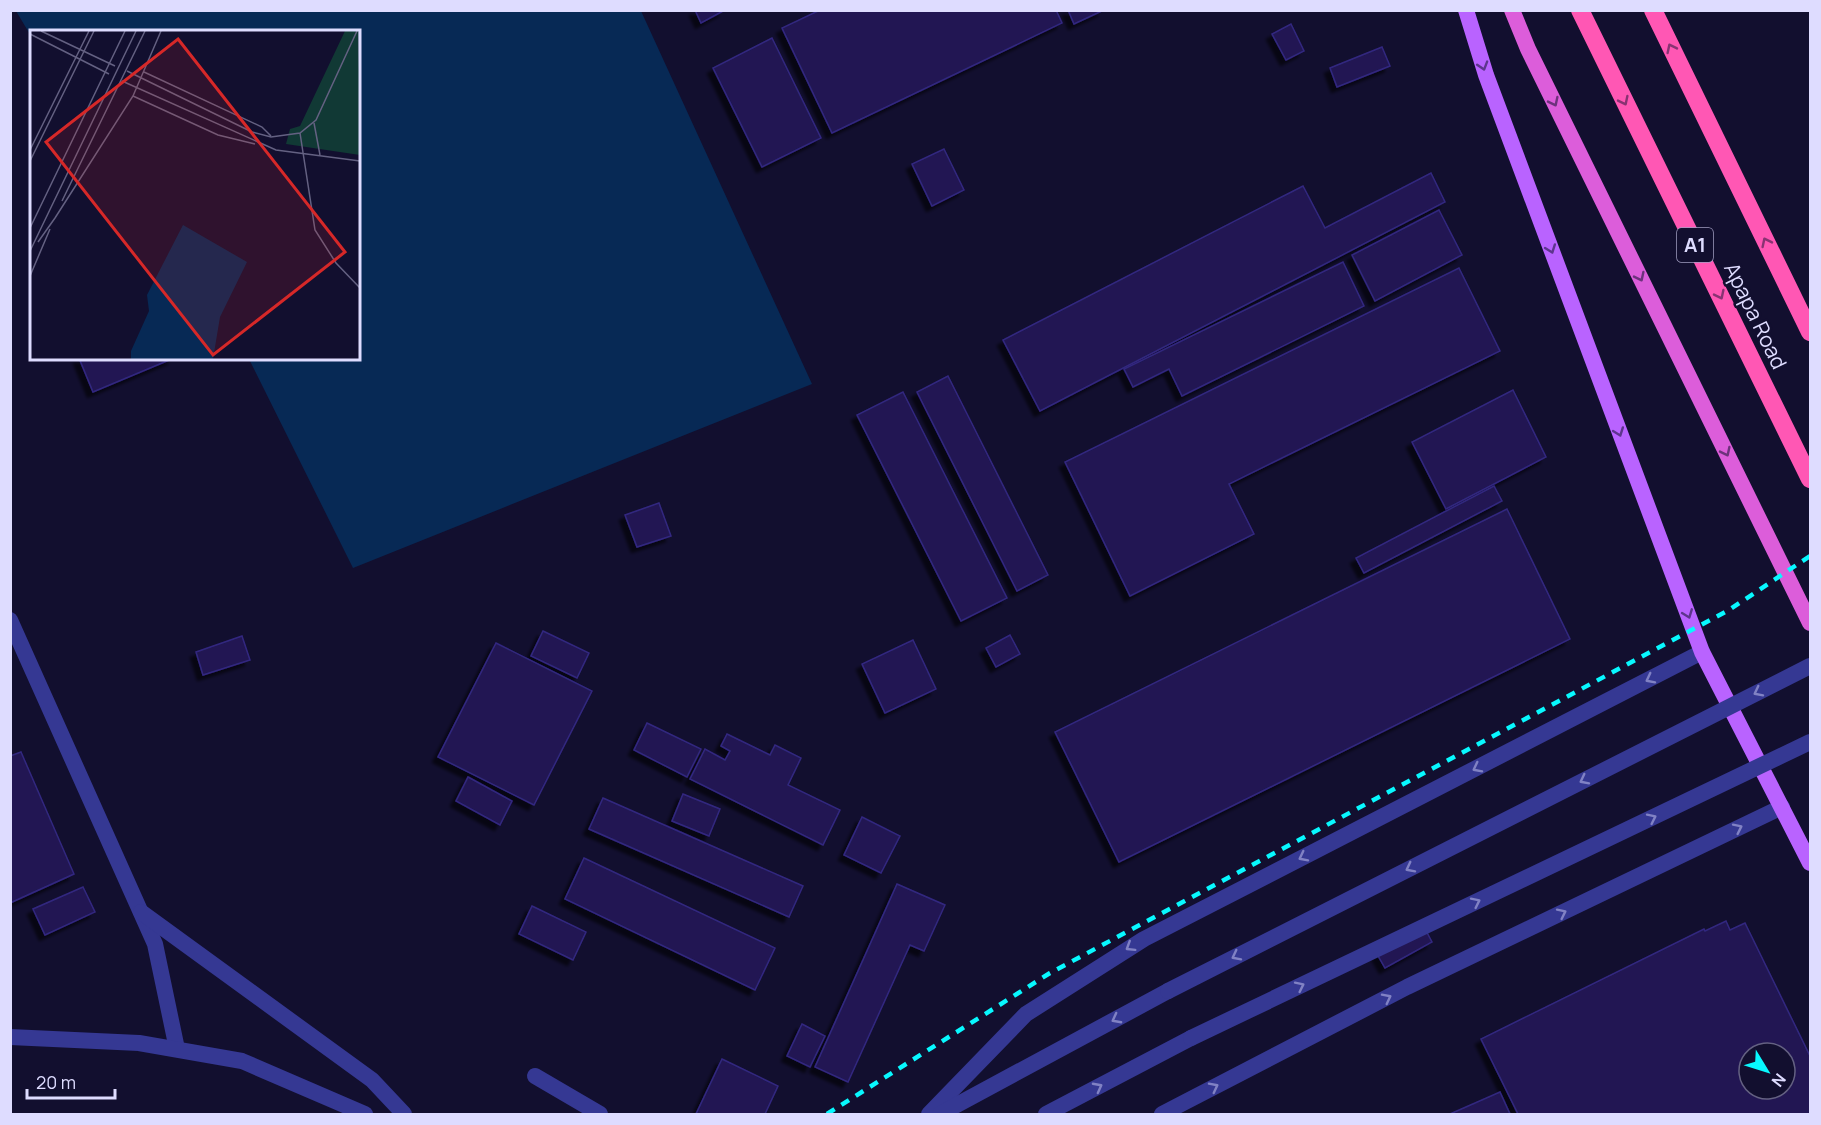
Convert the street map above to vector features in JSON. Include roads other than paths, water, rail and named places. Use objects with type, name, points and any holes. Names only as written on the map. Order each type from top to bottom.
[{"type":"highway","points":[[1512,10],[1528,49],[1810,623]]},
{"type":"highway","name":"Apapa Road","points":[[1580,10],[1810,479]]},
{"type":"highway","name":"Apapa Road","points":[[1653,10],[1810,332]]},
{"type":"main road","points":[[1466,10],[1486,75],[1702,652],[1810,863]]},
{"type":"street","points":[[10,620],[155,944],[177,1050]]},
{"type":"street","points":[[929,1114],[1026,1014],[1144,939],[1702,652]]},
{"type":"street","points":[[940,1114],[1168,991],[1810,666]]},
{"type":"street","points":[[1046,1114],[1191,1038],[1810,742]]},
{"type":"street","points":[[1162,1114],[1407,987],[1782,807]]},
{"type":"street","points":[[141,912],[372,1080],[404,1114]]},
{"type":"street","points":[[10,1036],[139,1043],[242,1061],[364,1114]]},
{"type":"street","points":[[535,1076],[600,1114]]},
{"type":"water","points":[[16,11],[641,11],[812,384],[353,568],[249,360],[360,360],[360,30],[30,30],[30,34]]},
{"type":"railway","points":[[827,1114],[1050,973],[1729,610],[1810,556]]}]
